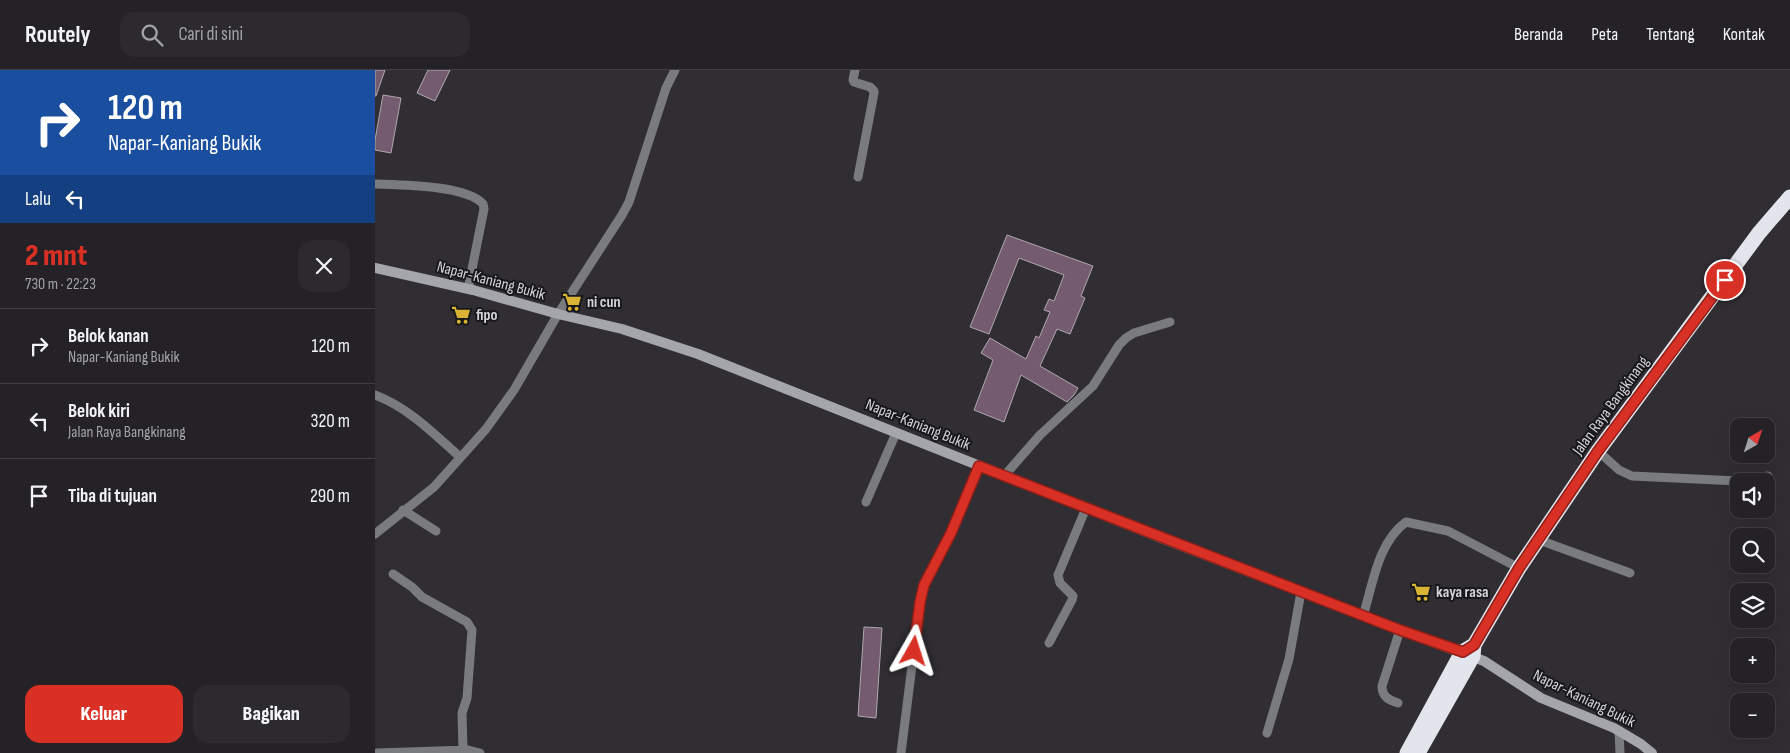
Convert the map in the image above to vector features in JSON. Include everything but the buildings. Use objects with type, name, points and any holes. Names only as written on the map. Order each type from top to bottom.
[{"type":"highway","name":"Jalan Raya Bangkinang","points":[[1407,753],[1519,568],[1598,451],[1759,233],[1790,197]]},
{"type":"highway","name":"Jalan Raya Bangkinang","points":[[1418,753],[1470,651]]},
{"type":"street","points":[[375,534],[434,487],[486,429],[514,390],[558,314],[629,202],[666,88],[675,70]]},
{"type":"street","points":[[855,70],[854,82],[870,87],[875,93],[858,177]]},
{"type":"street","points":[[375,184],[438,187],[474,197],[483,204],[484,209],[468,289]]},
{"type":"street","name":"Napar-Kaniang Bukik","points":[[375,268],[468,289],[558,314],[630,331],[698,354],[1363,616],[1400,630],[1470,651],[1541,698],[1619,731],[1652,753]]},
{"type":"street","points":[[1005,475],[1040,435],[1093,386],[1123,341],[1134,333],[1170,322]]},
{"type":"street","points":[[375,395],[390,401],[417,418],[460,457]]},
{"type":"street","points":[[866,502],[896,433]]},
{"type":"street","points":[[1598,451],[1619,470],[1632,476],[1730,481]]},
{"type":"street","points":[[901,753],[920,602],[924,585],[951,533],[979,466]]},
{"type":"street","points":[[1049,643],[1072,600],[1071,592],[1060,583],[1058,574],[1086,508]]},
{"type":"street","points":[[403,510],[435,531]]},
{"type":"street","points":[[1363,616],[1382,553],[1391,536],[1406,522],[1448,531],[1519,568]]},
{"type":"street","points":[[1539,540],[1630,573]]},
{"type":"street","points":[[393,574],[422,597],[467,622],[472,630],[467,698],[462,713],[463,750]]},
{"type":"street","points":[[1267,733],[1289,659],[1301,592]]},
{"type":"street","points":[[1398,703],[1385,697],[1382,692],[1382,686],[1400,630]]},
{"type":"street","points":[[1619,731],[1620,753]]},
{"type":"street","points":[[377,753],[463,750],[480,753]]},
{"type":"place","name":"ni cun","points":[[572,302]]},
{"type":"place","name":"fipo","points":[[461,315]]},
{"type":"place","name":"kaya rasa","points":[[1421,592]]},
{"type":"route","points":[[914,651],[924,585],[951,533],[979,466],[1400,630],[1463,652],[1474,645],[1519,568],[1598,451],[1725,280]]}]
